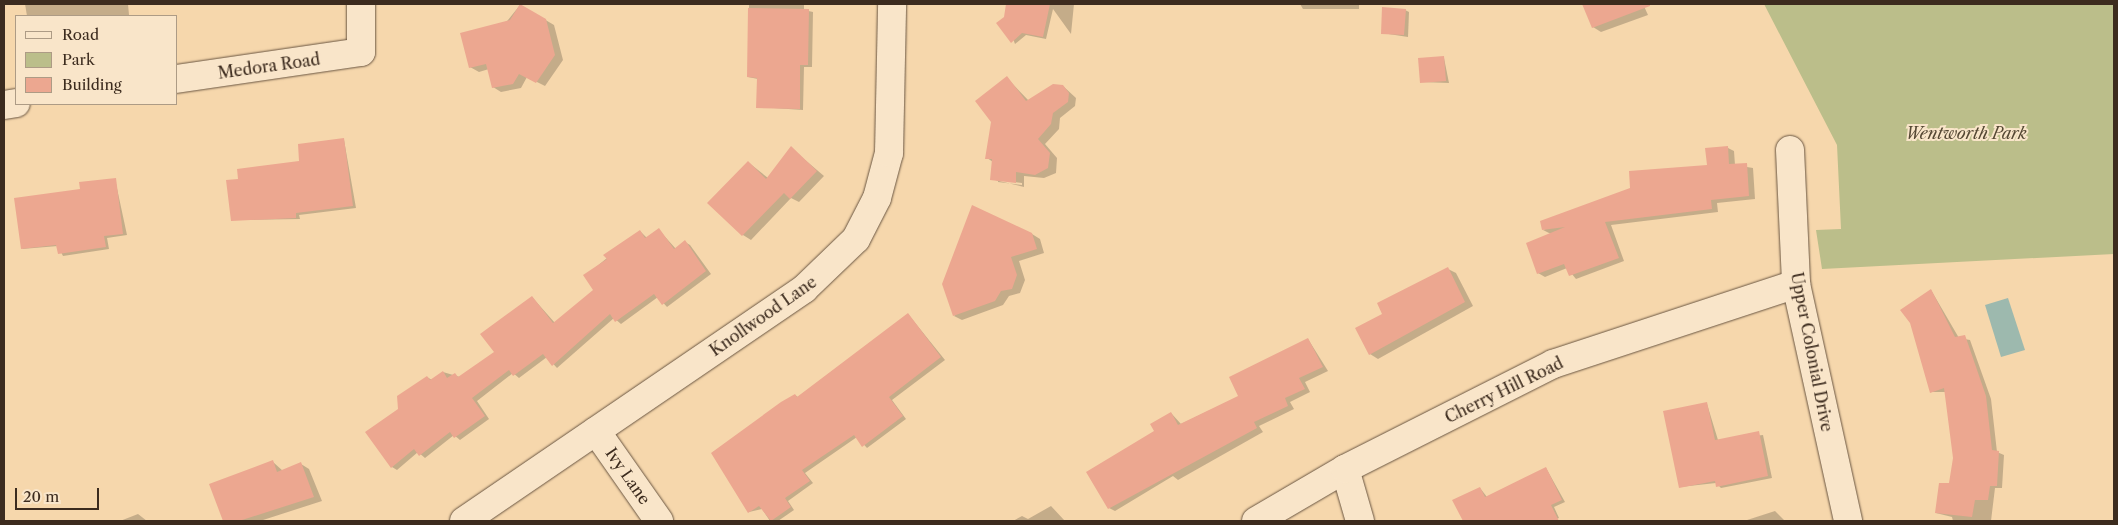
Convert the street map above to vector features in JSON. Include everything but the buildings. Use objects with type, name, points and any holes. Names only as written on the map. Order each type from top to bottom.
[{"type":"street","name":"Medora Road","points":[[178,79],[361,52],[361,4]]},
{"type":"street","name":"Knollwood Lane","points":[[464,521],[804,288],[856,239],[877,198],[889,153],[892,4]]},
{"type":"street","name":"Upper Colonial Drive","points":[[1790,150],[1796,284],[1848,521]]},
{"type":"street","name":"Cherry Hill Road","points":[[1256,521],[1345,469],[1553,364],[1796,284]]},
{"type":"street","name":"Ivy Lane","points":[[596,431],[659,521]]},
{"type":"street","points":[[1345,469],[1360,521]]},
{"type":"green space","name":"Wentworth Park","points":[[1764,4],[2114,4],[2114,254],[1822,269],[1816,230],[1841,229],[1837,145]]},
{"type":"shaded area","points":[[2008,298],[2025,350],[2001,357],[1985,305]]}]
